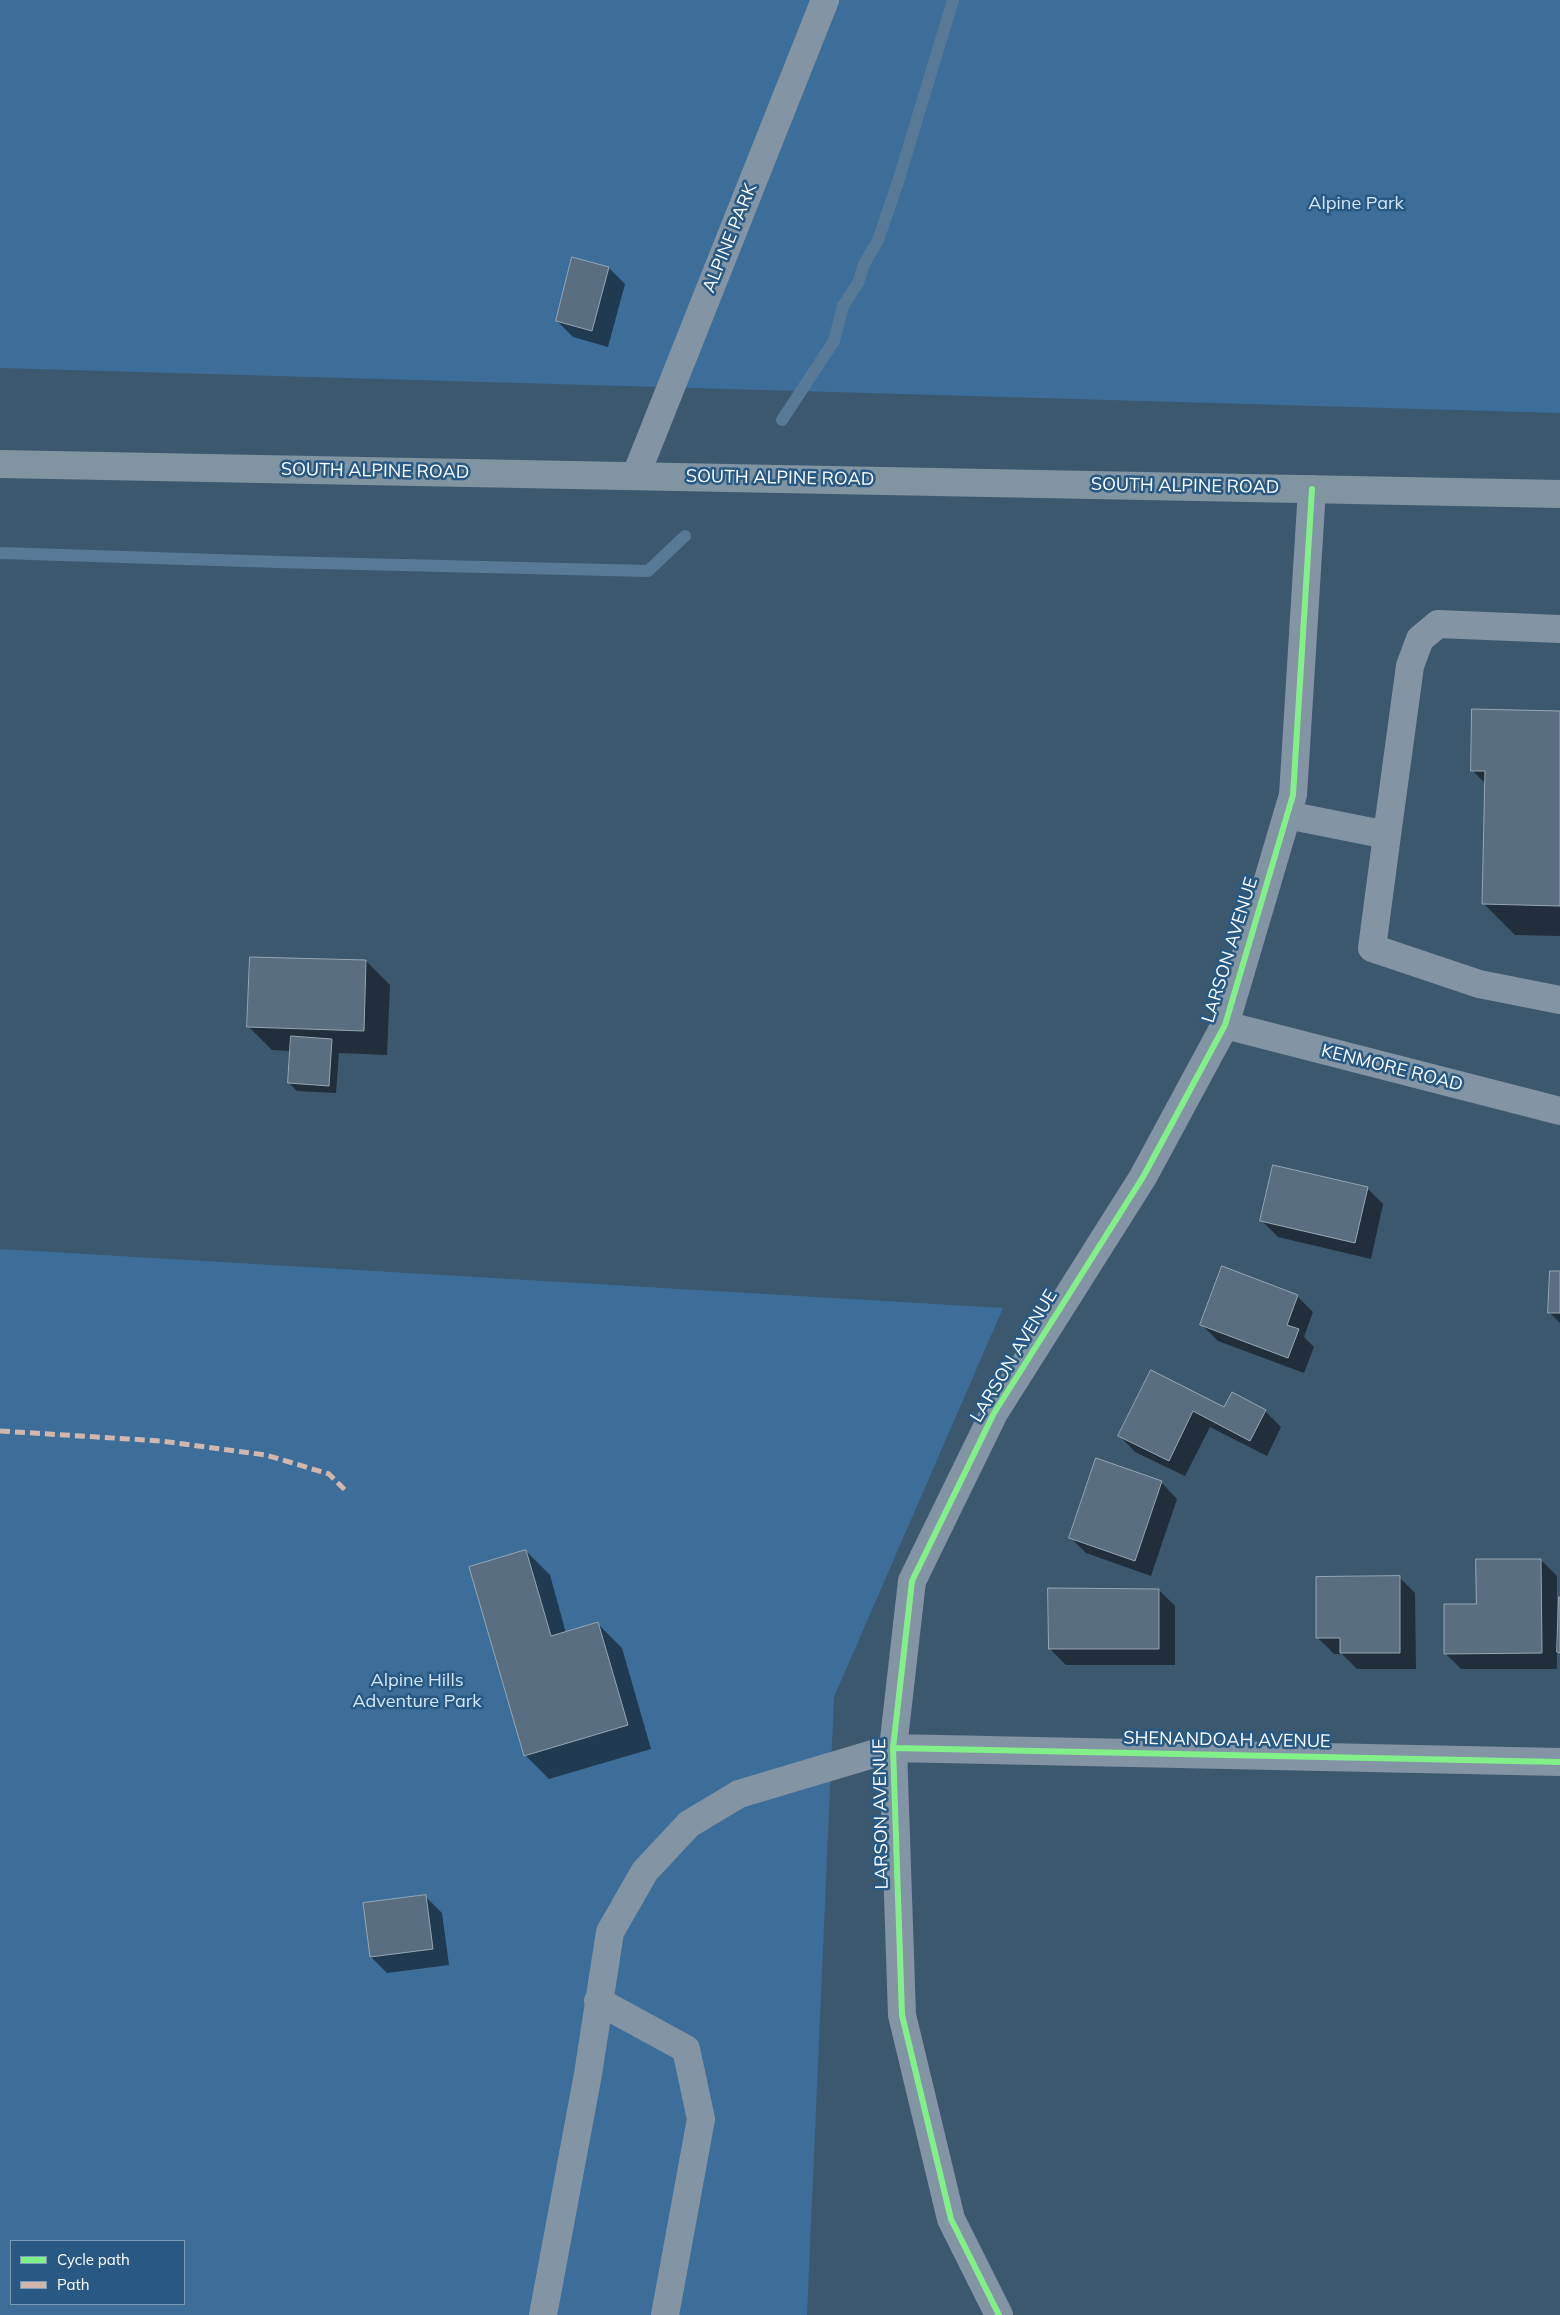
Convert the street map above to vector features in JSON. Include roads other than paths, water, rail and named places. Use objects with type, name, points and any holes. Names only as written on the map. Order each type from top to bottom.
[{"type":"main road","name":"SOUTH ALPINE ROAD","points":[[0,464],[1560,494]]},
{"type":"street","name":"ALPINE PARK","points":[[636,475],[825,0]]},
{"type":"street","name":"LARSON AVENUE","points":[[999,2315],[951,2219],[902,2015],[892,1748],[912,1581],[994,1413],[1143,1177],[1225,1026],[1293,795],[1312,489]]},
{"type":"street","points":[[1560,629],[1438,624],[1420,639],[1410,666],[1372,948],[1479,984],[1560,1000]]},
{"type":"street","points":[[1287,815],[1387,835]]},
{"type":"street","name":"KENMORE ROAD","points":[[1225,1026],[1560,1111]]},
{"type":"street","name":"SHENANDOAH AVENUE","points":[[544,2315],[588,2074],[610,1932],[645,1871],[689,1824],[739,1794],[892,1748],[1560,1762]]},
{"type":"street","points":[[598,2001],[686,2049],[701,2119],[665,2315]]},
{"type":"waterway","points":[[782,420],[834,341],[843,306],[858,283],[864,264],[878,240],[898,182],[953,0]]},
{"type":"waterway","points":[[0,553],[648,571],[685,536]]},
{"type":"park label","name":"Alpine Park","points":[[1356,204]]},
{"type":"park label","name":"Alpine Hills Adventure Park","points":[[417,1691]]}]
